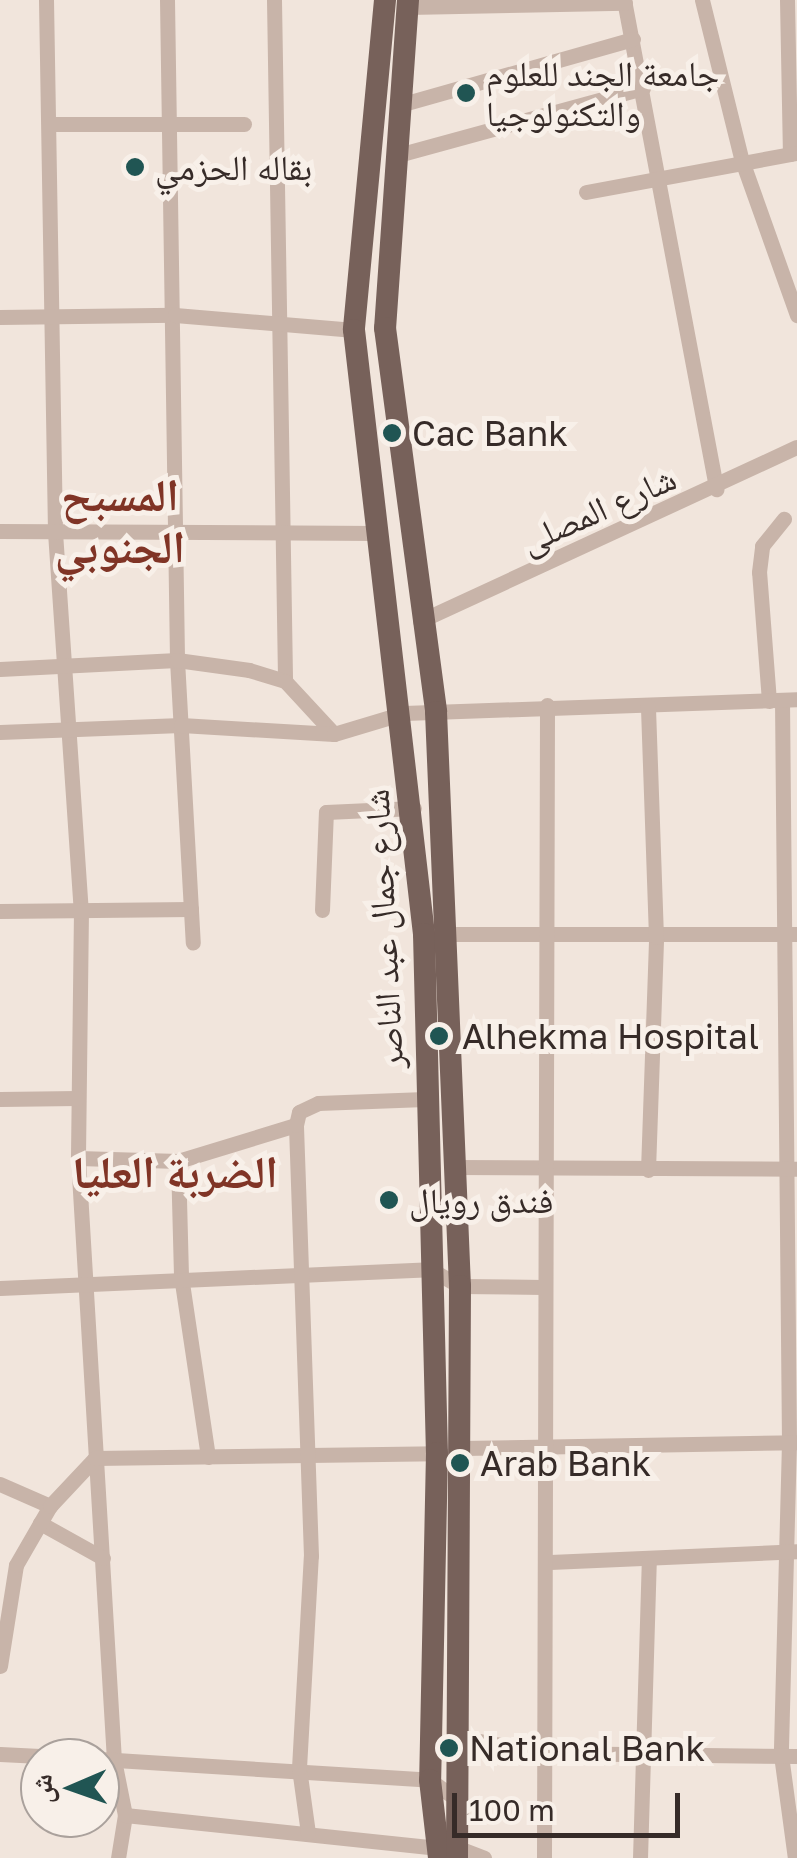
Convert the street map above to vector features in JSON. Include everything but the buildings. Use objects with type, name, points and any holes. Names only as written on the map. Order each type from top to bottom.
[{"type":"main road","name":"شارع جمال عبد الناصر","points":[[385,0],[354,330],[414,808],[437,1453],[430,1780],[448,1853]]},
{"type":"main road","name":"شارع جمال عبد الناصر","points":[[408,4],[385,328],[420,620],[436,712],[456,1167],[462,1448],[455,1798],[448,1853]]},
{"type":"street","points":[[46,0],[55,532],[64,728],[81,910],[78,1158],[102,1558],[106,1738]]},
{"type":"street","points":[[167,0],[173,125],[177,660],[193,943]]},
{"type":"street","points":[[274,0],[285,680]]},
{"type":"street","points":[[702,0],[741,158],[791,259],[797,315]]},
{"type":"street","points":[[586,192],[741,158],[794,154],[787,0]]},
{"type":"street","points":[[408,4],[625,2],[662,176],[716,489]]},
{"type":"street","points":[[403,104],[633,40]]},
{"type":"street","points":[[398,156],[643,88]]},
{"type":"street","points":[[50,124],[244,124]]},
{"type":"street","points":[[0,317],[175,315],[278,320],[354,330]]},
{"type":"street","name":"شارع المصلى","points":[[420,620],[716,489],[797,447]]},
{"type":"street","points":[[784,519],[762,546],[758,572],[783,700],[793,934],[793,1551],[789,1756],[795,1858]]},
{"type":"street","points":[[0,531],[378,533]]},
{"type":"street","points":[[0,669],[61,671],[177,660],[285,680],[334,734]]},
{"type":"street","points":[[0,732],[181,726],[334,734],[404,713],[546,705],[783,700]]},
{"type":"street","points":[[544,1858],[552,1447],[544,1288],[552,1170],[546,705]]},
{"type":"street","points":[[648,705],[656,937],[648,1170]]},
{"type":"street","points":[[322,910],[326,812],[414,808]]},
{"type":"street","points":[[0,911],[191,910]]},
{"type":"street","points":[[446,934],[656,937],[793,934]]},
{"type":"street","points":[[0,1099],[77,1098]]},
{"type":"street","points":[[308,1832],[299,1768],[308,1455],[296,1125],[299,1112],[318,1103],[425,1099]]},
{"type":"street","points":[[78,1158],[178,1160],[296,1125]]},
{"type":"street","points":[[178,1160],[181,1276],[208,1457]]},
{"type":"street","points":[[456,1167],[792,1169]]},
{"type":"street","points":[[0,1288],[181,1276],[299,1280],[430,1269],[460,1286],[544,1288]]},
{"type":"street","points":[[462,1448],[793,1442]]},
{"type":"street","points":[[0,1666],[16,1565],[50,1506],[95,1458],[437,1453]]},
{"type":"street","points":[[0,1484],[50,1506]]},
{"type":"street","points":[[40,1523],[102,1558]]},
{"type":"street","points":[[550,1562],[649,1562],[793,1551]]},
{"type":"street","points":[[640,1858],[640,1758],[649,1562]]},
{"type":"street","points":[[457,1737],[544,1753],[640,1758],[789,1756]]},
{"type":"street","points":[[120,1760],[299,1768],[430,1780],[455,1798]]},
{"type":"street","points":[[118,1858],[124,1815],[120,1802]]},
{"type":"street","points":[[124,1815],[308,1832],[484,1858]]},
{"type":"place","name":"جامعة الجند للعلوم والتكنولوجيا","points":[[466,93]]},
{"type":"place","name":"بقاله الحزمي","points":[[135,167]]},
{"type":"place","name":"Cac Bank","points":[[392,433]]},
{"type":"place","name":"Alhekma Hospital","points":[[439,1036]]},
{"type":"place","name":"فندق رويال","points":[[389,1200]]},
{"type":"place","name":"Arab Bank","points":[[460,1463]]},
{"type":"place","name":"National Bank","points":[[449,1748]]},
{"type":"district","name":"المسبح الجنوبي","points":[[120,521]]},
{"type":"district","name":"الضربة العليا","points":[[175,1172]]}]
